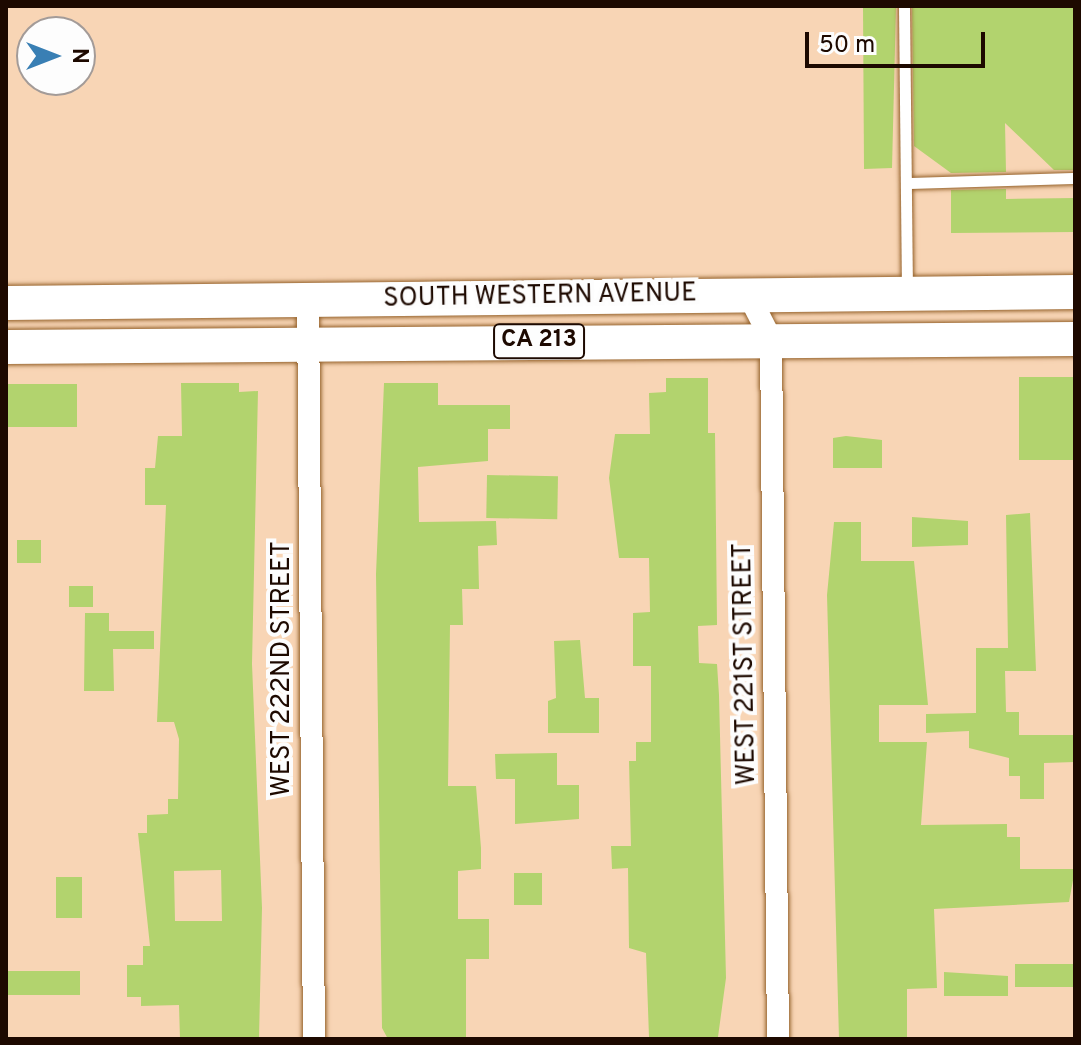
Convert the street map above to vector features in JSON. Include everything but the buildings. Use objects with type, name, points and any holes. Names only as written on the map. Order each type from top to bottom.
[{"type":"main road","name":"SOUTH WESTERN AVENUE","points":[[6,303],[1075,292]]},
{"type":"main road","name":"SOUTH WESTERN AVENUE","points":[[6,347],[1075,339]]},
{"type":"street","name":"WEST 221ST STREET","points":[[748,294],[771,339],[778,1039]]},
{"type":"street","name":"WEST 222ND STREET","points":[[308,299],[314,1039]]},
{"type":"lane","points":[[904,6],[907,293]]},
{"type":"lane","points":[[907,183],[1075,178]]}]
